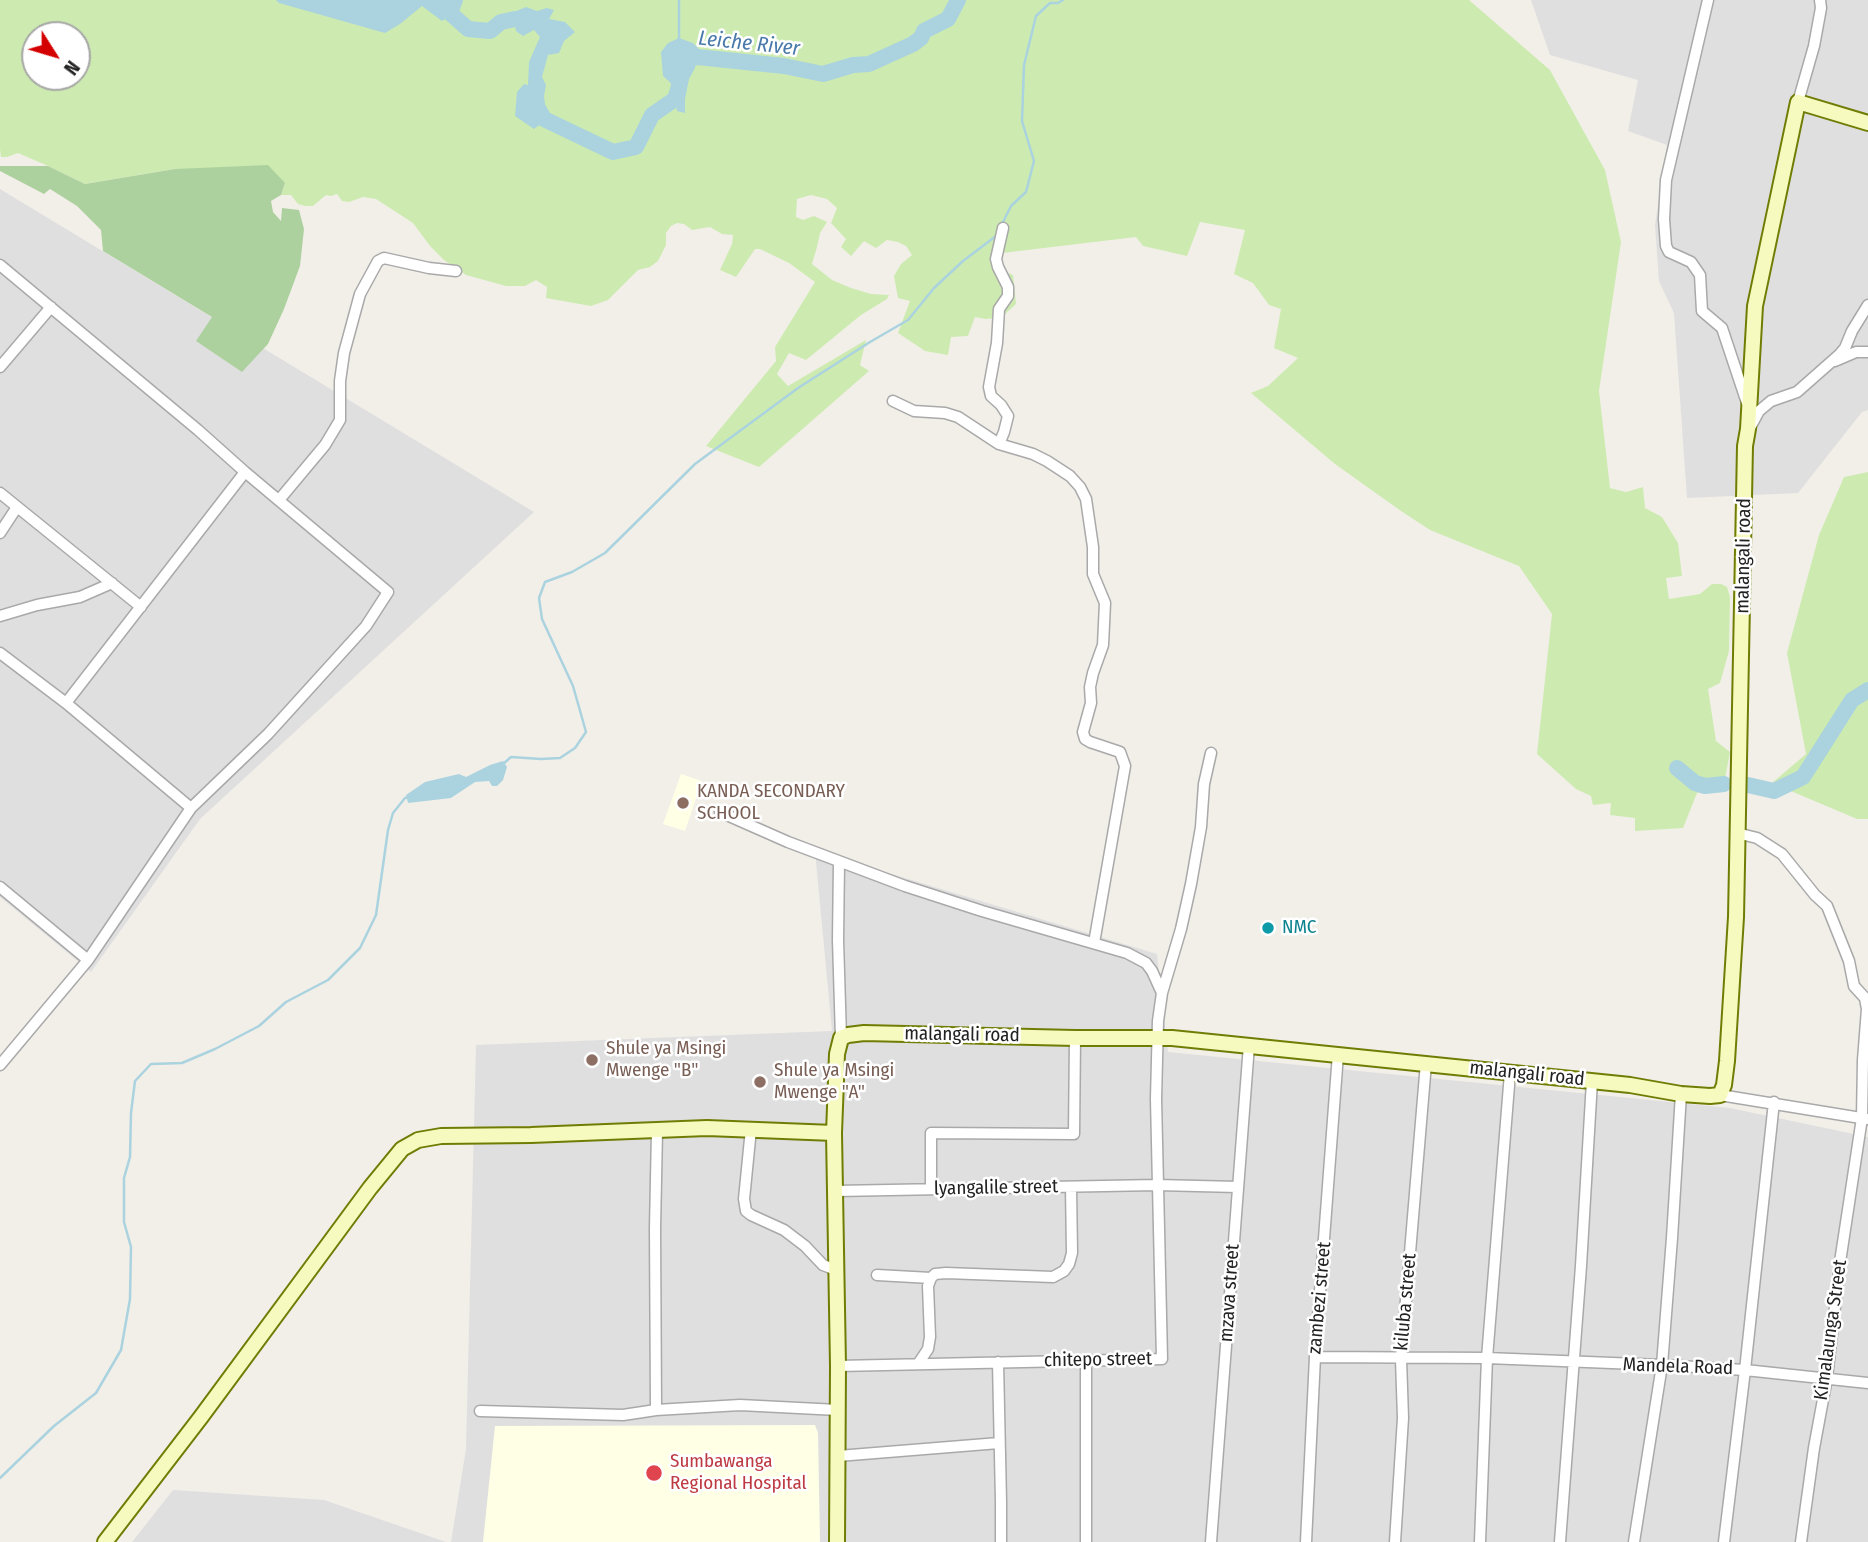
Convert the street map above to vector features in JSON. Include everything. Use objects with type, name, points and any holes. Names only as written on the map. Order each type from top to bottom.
[{"type":"street","points":[[1708,0],[1666,180],[1666,246],[1669,252],[1691,261],[1700,275],[1702,311],[1722,328],[1749,410]]},
{"type":"street","points":[[1820,0],[1814,46],[1798,102],[1868,123]]},
{"type":"street","name":"malangali road","points":[[841,1038],[863,1033],[1172,1038],[1630,1085],[1681,1094],[1720,1095],[1724,1085],[1731,1023],[1736,916],[1745,446],[1755,306],[1798,102]]},
{"type":"street","points":[[999,444],[1008,415],[991,396],[989,387],[997,343],[999,309],[1009,296],[996,259],[1003,228]]},
{"type":"street","points":[[279,500],[325,445],[340,420],[340,381],[346,344],[360,294],[378,261],[384,258],[456,271]]},
{"type":"street","points":[[0,265],[388,592],[366,626],[268,734],[191,808],[88,960],[0,1065]]},
{"type":"street","points":[[1745,446],[1759,411],[1771,401],[1797,392],[1845,348],[1868,305]]},
{"type":"street","points":[[0,368],[51,307]]},
{"type":"street","points":[[1828,363],[1856,352],[1868,352]]},
{"type":"street","points":[[893,401],[914,411],[946,413],[958,417],[999,444],[1033,454],[1061,469],[1080,487],[1086,499],[1093,547],[1093,574],[1105,603],[1103,645],[1093,673],[1091,703],[1083,732],[1085,739],[1090,742],[1120,752],[1125,766],[1094,943]]},
{"type":"street","points":[[66,703],[245,472]]},
{"type":"street","points":[[0,493],[141,607]]},
{"type":"street","points":[[0,533],[17,507]]},
{"type":"street","points":[[0,616],[37,605],[80,597],[112,583]]},
{"type":"street","points":[[0,653],[66,703],[191,808]]},
{"type":"street","name":"chitepo street","points":[[838,1366],[1086,1360],[1163,1362],[1157,1185],[1157,1038],[1162,993],[1191,884],[1201,827],[1204,784],[1211,753]]},
{"type":"street","points":[[720,812],[839,863],[942,899],[1127,953],[1146,963],[1162,993]]},
{"type":"street","name":"Kimalaunga Street","points":[[1737,833],[1758,838],[1782,854],[1830,910],[1849,961],[1854,986],[1866,1002],[1863,1060],[1865,1119],[1840,1262],[1826,1378],[1801,1542]]},
{"type":"street","points":[[837,1542],[838,1366],[834,1133],[837,1054],[841,1038],[839,863]]},
{"type":"street","points":[[0,887],[88,960]]},
{"type":"street","points":[[931,1189],[931,1133],[1074,1134],[1075,1038]]},
{"type":"street","name":"mzava street","points":[[1211,1542],[1249,1045]]},
{"type":"street","name":"zambezi street","points":[[1306,1542],[1315,1357],[1338,1054]]},
{"type":"street","name":"kiluba street","points":[[1395,1542],[1403,1418],[1401,1359],[1426,1063]]},
{"type":"street","points":[[1480,1542],[1487,1358],[1510,1073]]},
{"type":"street","points":[[1560,1542],[1592,1081]]},
{"type":"street","points":[[1634,1542],[1662,1365],[1681,1094]]},
{"type":"street","points":[[1720,1095],[1865,1119]]},
{"type":"street","points":[[1724,1542],[1774,1102]]},
{"type":"street","points":[[105,1542],[201,1418],[367,1191],[402,1149],[418,1140],[441,1136],[707,1128],[834,1133]]},
{"type":"street","points":[[751,1129],[744,1199],[746,1210],[784,1230],[805,1246],[823,1265],[836,1270]]},
{"type":"street","points":[[656,1410],[657,1131]]},
{"type":"street","name":"lyangalile street","points":[[836,1191],[1157,1185],[1238,1187]]},
{"type":"street","points":[[918,1364],[928,1349],[928,1286],[935,1274],[1053,1277],[1064,1271],[1072,1253],[1071,1187]]},
{"type":"street","points":[[877,1275],[931,1278]]},
{"type":"street","points":[[1315,1357],[1487,1358]]},
{"type":"street","name":"Mandela Road","points":[[1487,1358],[1745,1370],[1868,1383]]},
{"type":"street","points":[[1086,1360],[1086,1542]]},
{"type":"street","points":[[998,1362],[1001,1542]]},
{"type":"street","points":[[480,1411],[623,1415],[656,1410],[740,1405],[838,1410]]},
{"type":"street","points":[[838,1456],[999,1443]]},
{"type":"shaded area","points":[[1531,0],[1868,0],[1868,410],[1862,412],[1798,493],[1687,498],[1674,313],[1659,281],[1655,225],[1667,145],[1628,131],[1638,80],[1550,55]]},
{"type":"shaded area","points":[[0,189],[534,512],[200,819],[91,972],[0,897]]},
{"type":"shaded area","name":"KANDA SECONDARY SCHOOL","points":[[681,774],[702,781],[685,831],[663,824]]},
{"type":"shaded area","points":[[815,851],[1157,954],[1168,1052],[1730,1108],[1868,1137],[1868,1542],[451,1542],[466,1449],[476,1045],[832,1031]]},
{"type":"shaded area","name":"Sumbawanga Regional Hospital","points":[[815,1425],[818,1433],[820,1542],[483,1542],[495,1426]]},
{"type":"shaded area","points":[[173,1490],[324,1500],[446,1542],[132,1542]]},
{"type":"green space","points":[[0,0],[1469,0],[1550,70],[1605,170],[1621,242],[1599,391],[1610,488],[1626,492],[1643,487],[1645,508],[1662,517],[1678,543],[1682,576],[1666,578],[1669,599],[1700,594],[1712,584],[1727,587],[1730,597],[1729,651],[1720,683],[1708,689],[1716,741],[1730,752],[1724,784],[1697,793],[1683,828],[1635,831],[1635,818],[1610,815],[1611,803],[1593,805],[1591,796],[1576,789],[1537,754],[1552,614],[1519,566],[1430,530],[1335,464],[1251,393],[1268,386],[1298,358],[1274,348],[1281,309],[1269,305],[1253,283],[1234,274],[1245,230],[1200,222],[1187,256],[1143,246],[1136,237],[1002,253],[1001,270],[1013,275],[1016,304],[1001,318],[975,317],[968,336],[951,337],[948,355],[925,351],[898,333],[910,301],[898,298],[894,276],[901,264],[912,255],[906,246],[887,240],[876,248],[864,241],[851,256],[841,247],[846,239],[831,223],[837,208],[827,199],[811,195],[797,199],[796,217],[803,220],[814,216],[827,222],[820,233],[812,264],[832,280],[851,288],[871,294],[889,295],[806,360],[789,353],[777,374],[788,386],[866,340],[860,365],[869,371],[759,467],[706,446],[776,361],[775,347],[815,282],[789,263],[760,249],[755,249],[736,277],[720,270],[732,244],[733,235],[722,234],[710,227],[692,230],[684,224],[671,226],[666,233],[666,245],[658,261],[650,267],[638,270],[608,300],[591,306],[546,298],[547,287],[536,280],[525,286],[506,286],[466,275],[444,260],[413,223],[376,199],[363,197],[349,202],[342,201],[337,194],[326,195],[313,206],[305,206],[298,204],[291,195],[281,195],[285,183],[175,169],[85,184],[18,153],[1,157]]},
{"type":"green space","points":[[268,165],[285,183],[281,195],[271,201],[273,212],[281,221],[282,208],[299,210],[304,229],[300,266],[268,344],[242,372],[196,341],[212,317],[103,251],[101,230],[77,206],[50,189],[44,194],[0,171],[0,166],[48,166],[85,184],[175,169]]},
{"type":"green space","points":[[1868,472],[1868,819],[1857,819],[1772,783],[1806,754],[1787,653],[1819,535],[1844,477]]},
{"type":"water","points":[[276,0],[459,0],[457,11],[442,21],[422,6],[385,33]]},
{"type":"water","points":[[526,7],[537,11],[547,8],[554,10],[549,19],[565,22],[575,32],[564,41],[559,53],[548,55],[542,77],[546,85],[546,113],[542,123],[534,129],[515,116],[517,92],[524,84],[528,85],[529,62],[540,37],[534,30],[523,36],[516,31],[514,21],[504,16]]},
{"type":"water","points":[[679,38],[693,43],[699,49],[695,68],[689,79],[685,113],[677,111],[672,84],[663,76],[661,52],[668,43]]},
{"type":"water","points":[[503,761],[507,767],[503,780],[497,786],[492,786],[489,781],[475,782],[451,798],[408,803],[406,795],[425,782],[459,774],[466,777]]},
{"type":"waterway","name":"Leiche River","points":[[455,0],[450,13],[468,29],[490,31],[501,22],[515,19],[532,22]]},
{"type":"waterway","points":[[679,0],[679,39]]},
{"type":"waterway","name":"Leiche River","points":[[534,101],[544,119],[613,152],[636,147],[652,115],[675,99],[679,86],[678,72],[685,59],[697,57],[784,66],[823,74],[853,65],[869,64],[913,44],[921,38],[924,31],[948,19],[958,0]]},
{"type":"waterway","points":[[1002,224],[1011,206],[1026,192],[1034,161],[1022,121],[1024,65],[1036,16],[1050,3],[1063,0]]},
{"type":"waterway","points":[[503,764],[511,757],[560,758],[575,748],[586,732],[573,686],[542,619],[539,598],[545,582],[572,572],[605,553],[695,464],[798,388],[908,320],[934,288],[996,236]]},
{"type":"waterway","points":[[1748,785],[1774,791],[1803,777],[1852,700],[1868,690]]},
{"type":"waterway","name":"Leiche River","points":[[1677,768],[1695,783],[1705,786],[1724,784]]},
{"type":"waterway","points":[[0,1478],[54,1426],[96,1393],[121,1350],[130,1299],[131,1247],[124,1222],[124,1178],[130,1157],[135,1081],[151,1064],[182,1063],[259,1026],[286,1002],[328,980],[360,948],[376,915],[388,830],[393,813],[405,798],[410,797]]},
{"type":"place","name":"KANDA SECONDARY SCHOOL","points":[[683,803]]},
{"type":"place","name":"NMC","points":[[1268,928]]},
{"type":"place","name":"Shule ya Msingi Mwenge \"B\"","points":[[592,1060]]},
{"type":"place","name":"Shule ya Msingi Mwenge \"A\"","points":[[760,1082]]},
{"type":"place","name":"Sumbawanga Regional Hospital","points":[[654,1473]]}]
